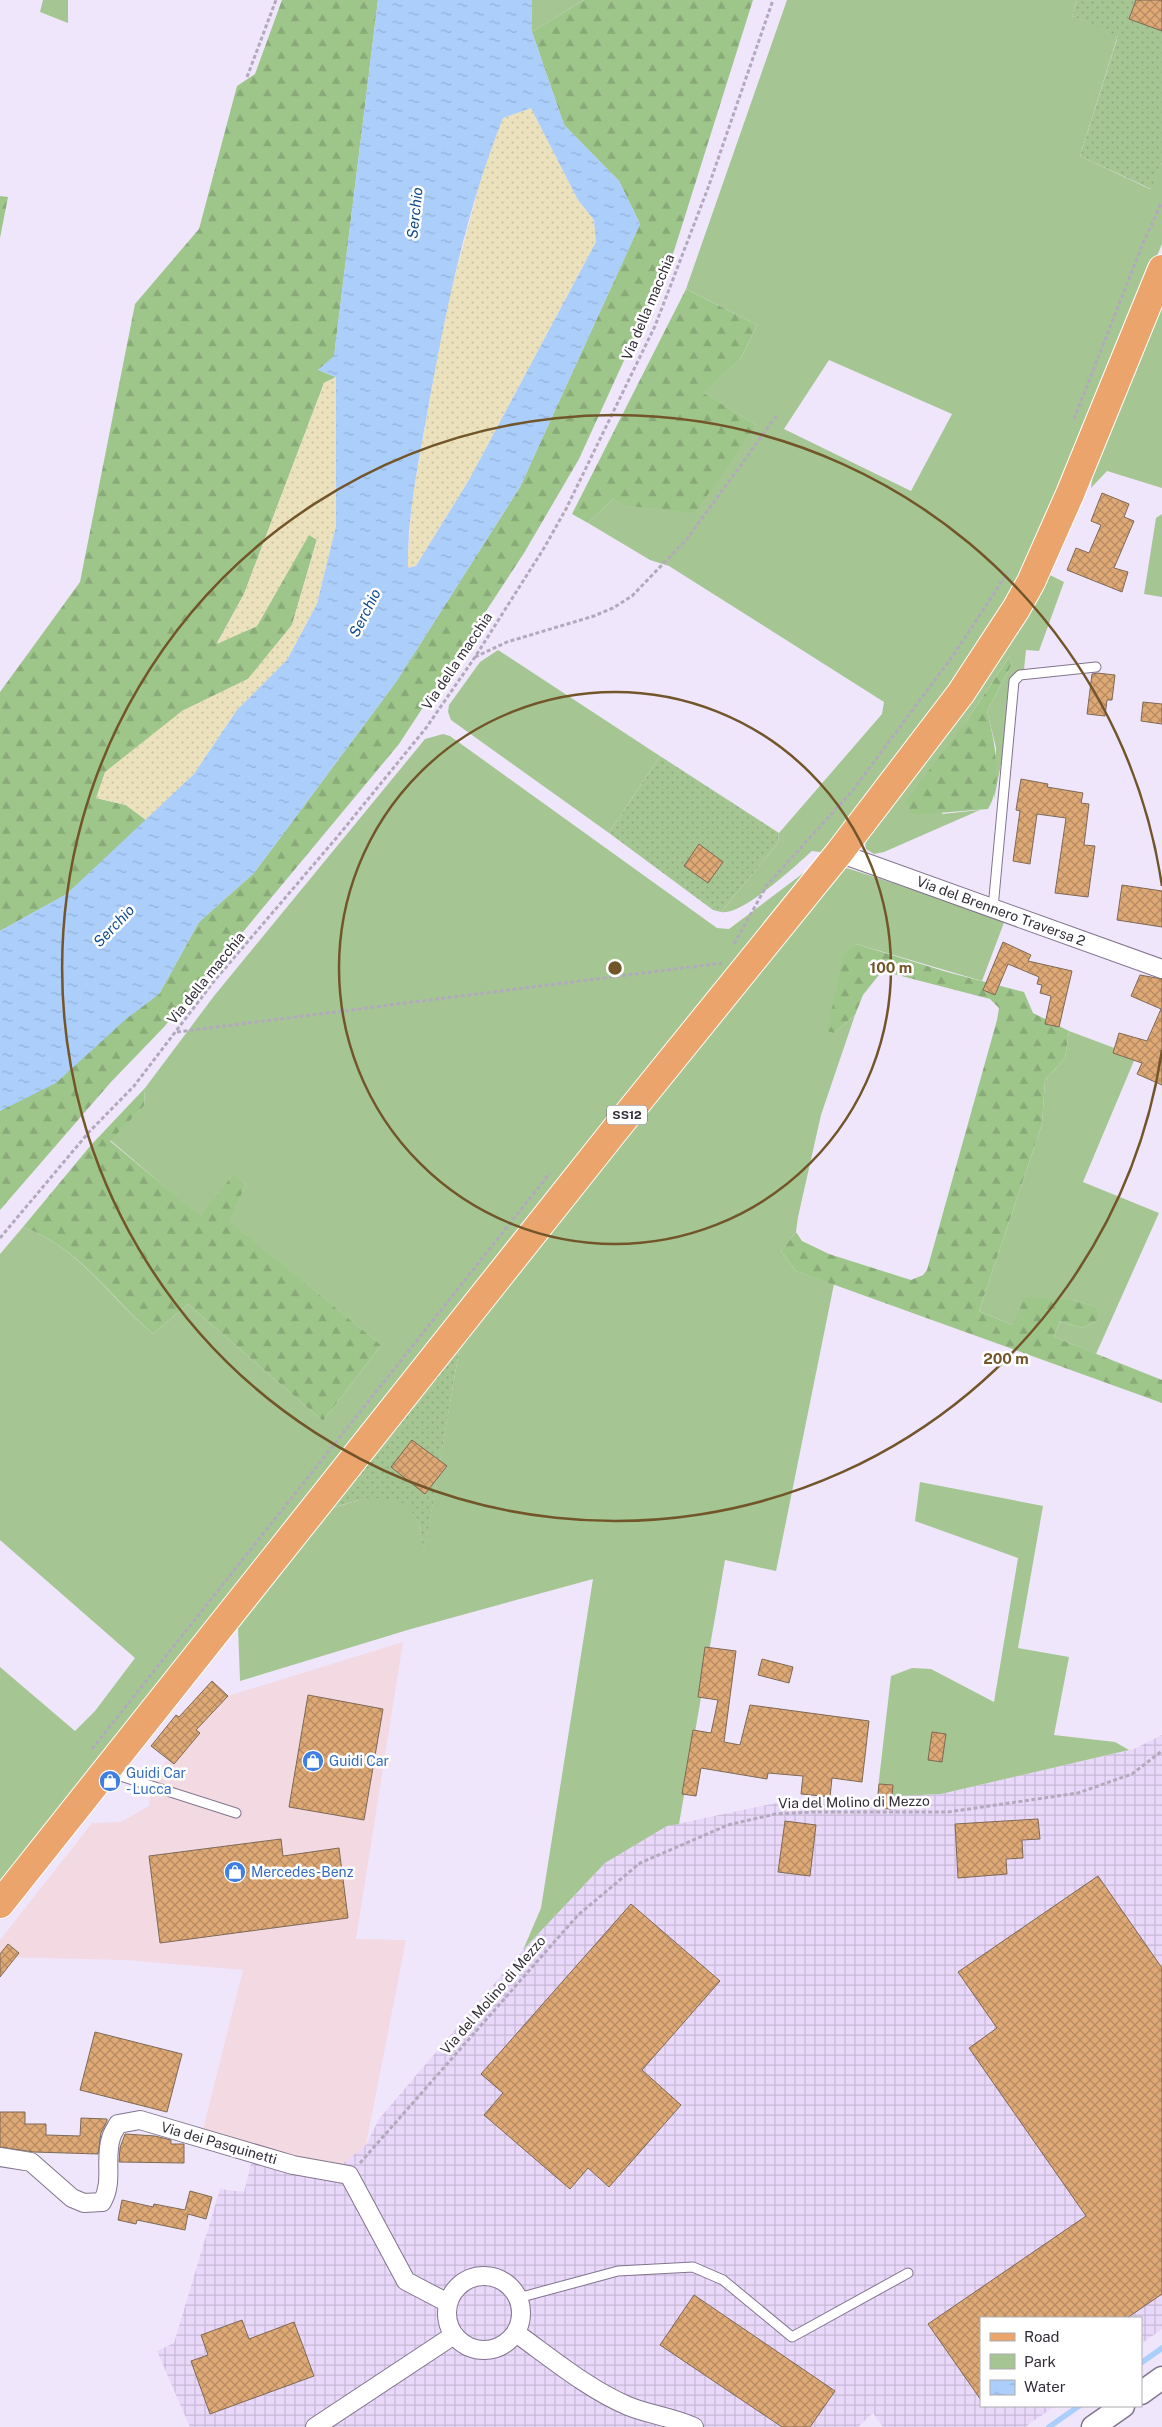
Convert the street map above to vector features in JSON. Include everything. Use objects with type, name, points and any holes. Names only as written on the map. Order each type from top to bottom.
[{"type":"main road","name":"SS12","points":[[0,1904],[96,1764],[839,853],[961,693],[1016,609],[1070,494],[1162,269]]},
{"type":"street","name":"Via del Brennero Traversa 2","points":[[839,853],[1162,970]]},
{"type":"street","name":"Via dei Pasquinetti","points":[[0,2157],[31,2162],[72,2198],[84,2203],[102,2202],[106,2195],[109,2181],[110,2139],[118,2124],[140,2120],[294,2165],[349,2175]]},
{"type":"street","points":[[349,2175],[406,2281],[448,2303]]},
{"type":"street","points":[[488,2276],[505,2283],[518,2298],[521,2310],[520,2322],[516,2333],[508,2342],[497,2348],[473,2349],[462,2343],[448,2325],[448,2303],[454,2291],[463,2282],[475,2277],[488,2276]]},
{"type":"street","points":[[516,2333],[581,2379],[629,2406],[682,2421],[694,2427]]},
{"type":"street","points":[[315,2427],[454,2335]]},
{"type":"street","points":[[1142,2392],[1162,2378]]},
{"type":"street","points":[[1093,2427],[1122,2407]]},
{"type":"lane","points":[[993,908],[1014,681],[1020,675],[1096,667]]},
{"type":"lane","points":[[96,1764],[236,1813]]},
{"type":"lane","points":[[518,2298],[618,2271],[693,2267],[723,2280],[792,2338],[908,2273]]},
{"type":"path","points":[[247,77],[276,0]]},
{"type":"path","name":"Via della macchia","points":[[0,1238],[89,1132],[134,1086],[215,980],[338,836],[426,728],[544,548],[566,509],[655,326],[712,179],[773,0]]},
{"type":"path","points":[[1070,428],[1143,243],[1162,202]]},
{"type":"path","points":[[474,657],[522,637],[594,616],[613,608],[632,596],[687,539],[777,415]]},
{"type":"path","points":[[731,949],[767,885],[852,790],[952,657],[1011,568]]},
{"type":"path","points":[[716,970],[726,956]]},
{"type":"path","points":[[177,1032],[722,963]]},
{"type":"path","points":[[96,1764],[553,1168]]},
{"type":"path","name":"Via del Molino di Mezzo","points":[[349,2175],[578,1915],[640,1862],[728,1825],[775,1814],[812,1812],[948,1812],[1078,1793],[1132,1774],[1162,1752]]},
{"type":"shaded area","points":[[403,1642],[356,1939],[406,1940],[366,2145],[335,2171],[202,2133],[243,1970],[126,1960],[0,1957],[0,1940],[92,1823],[121,1822],[149,1806],[153,1776],[228,1696]]},
{"type":"shaded area","points":[[1162,1735],[1162,2329],[1142,2343],[1142,2317],[980,2317],[980,2407],[1054,2407],[1025,2427],[883,2427],[873,2413],[858,2427],[190,2427],[157,2351],[174,2343],[220,2189],[244,2192],[255,2148],[334,2171],[366,2145],[379,2119],[523,1950],[605,1863],[667,1826],[786,1801],[941,1794],[1134,1749]]},
{"type":"green space","points":[[43,0],[68,0],[68,23],[40,12]]},
{"type":"green space","points":[[282,0],[378,0],[334,357],[318,370],[336,377],[324,383],[244,594],[217,643],[257,626],[309,534],[317,539],[292,625],[248,679],[182,711],[96,798],[126,805],[146,820],[67,894],[0,931],[0,692],[80,582],[135,304],[199,229],[237,86],[255,74]]},
{"type":"green space","points":[[532,0],[584,0],[532,32]]},
{"type":"green space","points":[[584,0],[753,0],[674,251],[579,459],[524,553],[399,744],[164,1027],[111,1082],[0,1210],[0,1111],[159,994],[199,922],[254,873],[396,682],[520,487],[640,224],[619,181],[564,125],[532,32]]},
{"type":"green space","points":[[787,0],[1077,0],[1072,16],[1118,35],[1080,156],[1150,189],[1162,162],[1162,244],[1033,550],[1002,606],[946,693],[830,846],[820,852],[812,851],[754,899],[730,911],[721,912],[778,843],[779,833],[882,714],[884,702],[669,566],[650,560],[588,523],[614,498],[756,425],[702,393],[741,358],[757,325],[686,289]],"holes":[[[829,360],[952,414],[911,491],[784,429]]]},
{"type":"green space","points":[[1077,0],[1162,0],[1162,162],[1151,189],[1080,156],[1118,36],[1072,16]]},
{"type":"green space","points":[[0,196],[8,197],[0,238]]},
{"type":"green space","points":[[686,289],[757,325],[741,358],[703,393],[756,425],[695,513],[622,505],[614,498],[588,523],[572,514]]},
{"type":"green space","points":[[1162,307],[1162,488],[1107,471],[1091,488],[1093,470]]},
{"type":"green space","points":[[1162,514],[1162,597],[1144,594],[1156,518]]},
{"type":"green space","points":[[1048,574],[1064,582],[1039,651],[1026,650],[1024,670],[1014,677],[1008,691],[1006,740],[994,799],[996,748],[987,711],[1012,664],[1009,657],[966,722],[942,814],[980,810],[884,852],[874,854],[866,849],[865,843],[948,728]]},
{"type":"green space","points":[[498,650],[660,756],[609,833],[451,720],[448,712],[449,705],[480,662]]},
{"type":"green space","points":[[1009,657],[1012,664],[987,711],[995,748],[997,774],[993,799],[988,809],[913,815],[905,802],[966,722]]},
{"type":"green space","points":[[443,734],[450,736],[717,928],[729,929],[814,865],[0,1883],[0,1667],[75,1731],[95,1711],[135,1658],[0,1540],[0,1254],[23,1227],[43,1236],[77,1260],[153,1334],[188,1304],[323,1421],[381,1345],[228,1221],[246,1184],[233,1176],[200,1217],[110,1140],[144,1106],[145,1088],[214,996],[425,739]]},
{"type":"green space","points":[[660,756],[779,833],[778,843],[721,912],[713,910],[609,833]]},
{"type":"green space","points":[[847,868],[1005,920],[982,981],[856,944],[834,1033],[855,1015],[821,1115],[796,1232],[781,1251],[796,1271],[834,1284],[776,1571],[725,1560],[679,1824],[667,1826],[605,1863],[523,1950],[541,1908],[593,1579],[411,1629],[240,1681],[238,1626],[329,1509],[366,1498],[388,1497],[409,1505],[419,1524],[424,1553],[460,1345],[839,870]]},
{"type":"green space","points":[[856,944],[947,972],[1024,992],[1033,1013],[1069,1031],[1065,1058],[1045,1080],[1042,1124],[979,1311],[1012,1325],[1025,1297],[1073,1300],[1096,1307],[1099,1320],[1082,1328],[1060,1321],[1054,1337],[1162,1380],[1162,1403],[796,1271],[781,1251],[796,1232],[802,1241],[829,1254],[911,1280],[923,1275],[927,1270],[997,1020],[999,1008],[990,999],[882,971],[863,995],[855,1015],[834,1033],[827,1031],[844,954]]},
{"type":"green space","points":[[1069,1031],[1136,1056],[1083,1182],[1159,1213],[1096,1354],[1054,1337],[1060,1321],[1082,1328],[1099,1320],[1095,1307],[1073,1300],[1012,1325],[979,1311],[1042,1124],[1045,1080],[1065,1058]]},
{"type":"green space","points":[[145,1088],[144,1106],[110,1141],[200,1216],[233,1175],[246,1184],[229,1221],[381,1345],[323,1421],[188,1304],[153,1334],[78,1260],[43,1236],[23,1227],[91,1145]]},
{"type":"green space","points":[[460,1345],[424,1555],[419,1524],[408,1505],[386,1499],[368,1498],[329,1509]]},
{"type":"green space","points":[[920,1482],[1043,1506],[1018,1648],[1069,1657],[1054,1735],[1115,1742],[1129,1750],[941,1794],[877,1797],[891,1676],[912,1668],[931,1669],[994,1702],[1018,1558],[915,1521]]},
{"type":"sand","points":[[531,108],[578,200],[594,220],[596,242],[469,480],[416,566],[407,568],[412,500],[445,313],[484,167],[503,118]]},
{"type":"sand","points":[[336,377],[336,526],[317,604],[287,660],[237,710],[194,774],[146,820],[126,805],[96,798],[105,772],[182,711],[248,679],[292,625],[317,540],[309,535],[257,626],[217,644],[244,594],[324,383]]},
{"type":"water","name":"Serchio","points":[[378,0],[532,0],[532,32],[564,125],[619,181],[640,224],[520,487],[396,682],[254,873],[199,922],[159,994],[126,1019],[56,1083],[0,1111],[0,931],[67,894],[194,774],[237,710],[287,660],[317,604],[336,526],[336,377],[318,370],[334,356]],"holes":[[[531,108],[578,200],[594,220],[596,242],[469,480],[416,566],[408,568],[409,529],[414,491],[449,301],[467,227],[503,118]]]},
{"type":"building","points":[[1136,0],[1162,0],[1162,31],[1129,19]]},
{"type":"building","points":[[1102,493],[1129,504],[1124,517],[1134,521],[1114,568],[1128,572],[1122,592],[1067,570],[1076,548],[1089,553],[1101,525],[1091,521]]},
{"type":"building","points":[[1092,674],[1115,675],[1112,700],[1107,700],[1105,716],[1087,714]]},
{"type":"building","points":[[1143,702],[1162,704],[1162,724],[1141,721]]},
{"type":"building","points":[[1021,779],[1048,784],[1047,787],[1083,793],[1081,803],[1089,804],[1084,845],[1095,846],[1088,897],[1055,893],[1066,818],[1037,814],[1030,864],[1013,861],[1020,811],[1016,810]]},
{"type":"building","points":[[699,844],[723,862],[708,883],[684,866]]},
{"type":"building","points":[[1122,885],[1162,891],[1162,927],[1117,920]]},
{"type":"building","points":[[1003,942],[1031,955],[1028,961],[1072,971],[1059,1027],[1045,1024],[1051,996],[1040,993],[1042,985],[1037,984],[1039,977],[1008,964],[995,995],[983,990]]},
{"type":"building","points":[[1140,975],[1162,979],[1162,1085],[1137,1074],[1142,1063],[1113,1053],[1119,1033],[1147,1041],[1161,1009],[1131,996]]},
{"type":"building","points":[[412,1440],[447,1466],[425,1494],[391,1467]]},
{"type":"building","points":[[705,1647],[736,1651],[724,1742],[740,1745],[750,1705],[869,1721],[862,1782],[832,1778],[830,1797],[801,1794],[803,1776],[768,1773],[767,1779],[701,1768],[696,1796],[682,1794],[693,1730],[711,1733],[718,1700],[698,1697]]},
{"type":"building","points":[[762,1659],[793,1667],[789,1683],[758,1675]]},
{"type":"building","points":[[212,1681],[228,1696],[196,1730],[200,1733],[174,1764],[151,1746],[176,1715],[179,1717]]},
{"type":"building","points":[[308,1695],[383,1709],[364,1820],[289,1807]]},
{"type":"building","points":[[932,1732],[946,1734],[942,1762],[928,1760]]},
{"type":"building","points":[[879,1784],[893,1785],[891,1809],[877,1808]]},
{"type":"building","points":[[1038,1819],[1040,1839],[1022,1840],[1023,1858],[1006,1859],[1007,1874],[958,1878],[955,1824]]},
{"type":"building","points":[[785,1821],[816,1825],[810,1876],[778,1872]]},
{"type":"building","points":[[281,1839],[283,1856],[339,1848],[348,1918],[160,1943],[149,1856]]},
{"type":"building","points":[[1098,1876],[1162,1968],[1162,2294],[1128,2317],[980,2317],[980,2399],[928,2324],[1086,2216],[969,2048],[997,2028],[958,1972]]},
{"type":"building","points":[[631,1904],[720,1981],[642,2070],[681,2105],[609,2187],[588,2168],[570,2189],[484,2115],[503,2093],[481,2074]]},
{"type":"building","points":[[8,1944],[19,1953],[0,1977],[0,1954]]},
{"type":"building","points":[[95,2032],[182,2054],[167,2112],[80,2090]]},
{"type":"building","points":[[0,2112],[25,2112],[25,2124],[46,2124],[46,2135],[80,2136],[81,2118],[107,2119],[107,2121],[101,2133],[98,2154],[34,2152],[0,2147]]},
{"type":"building","points":[[125,2134],[155,2136],[171,2140],[171,2144],[184,2144],[184,2163],[119,2162],[120,2148]]},
{"type":"building","points":[[190,2191],[212,2197],[206,2219],[188,2214],[185,2230],[137,2220],[136,2224],[118,2220],[122,2200],[153,2207],[154,2204],[185,2210]]},
{"type":"building","points":[[694,2295],[835,2391],[810,2427],[782,2427],[660,2345]]},
{"type":"building","points":[[242,2320],[249,2339],[294,2322],[314,2376],[210,2414],[191,2361],[208,2355],[201,2335]]},
{"type":"waterway","points":[[1142,2362],[1162,2348]]},
{"type":"waterway","points":[[1049,2427],[1078,2407]]},
{"type":"place","name":"Guidi Car","points":[[313,1761]]},
{"type":"place","name":"Guidi Car - Lucca","points":[[110,1781]]},
{"type":"place","name":"Mercedes-Benz","points":[[235,1872]]}]
